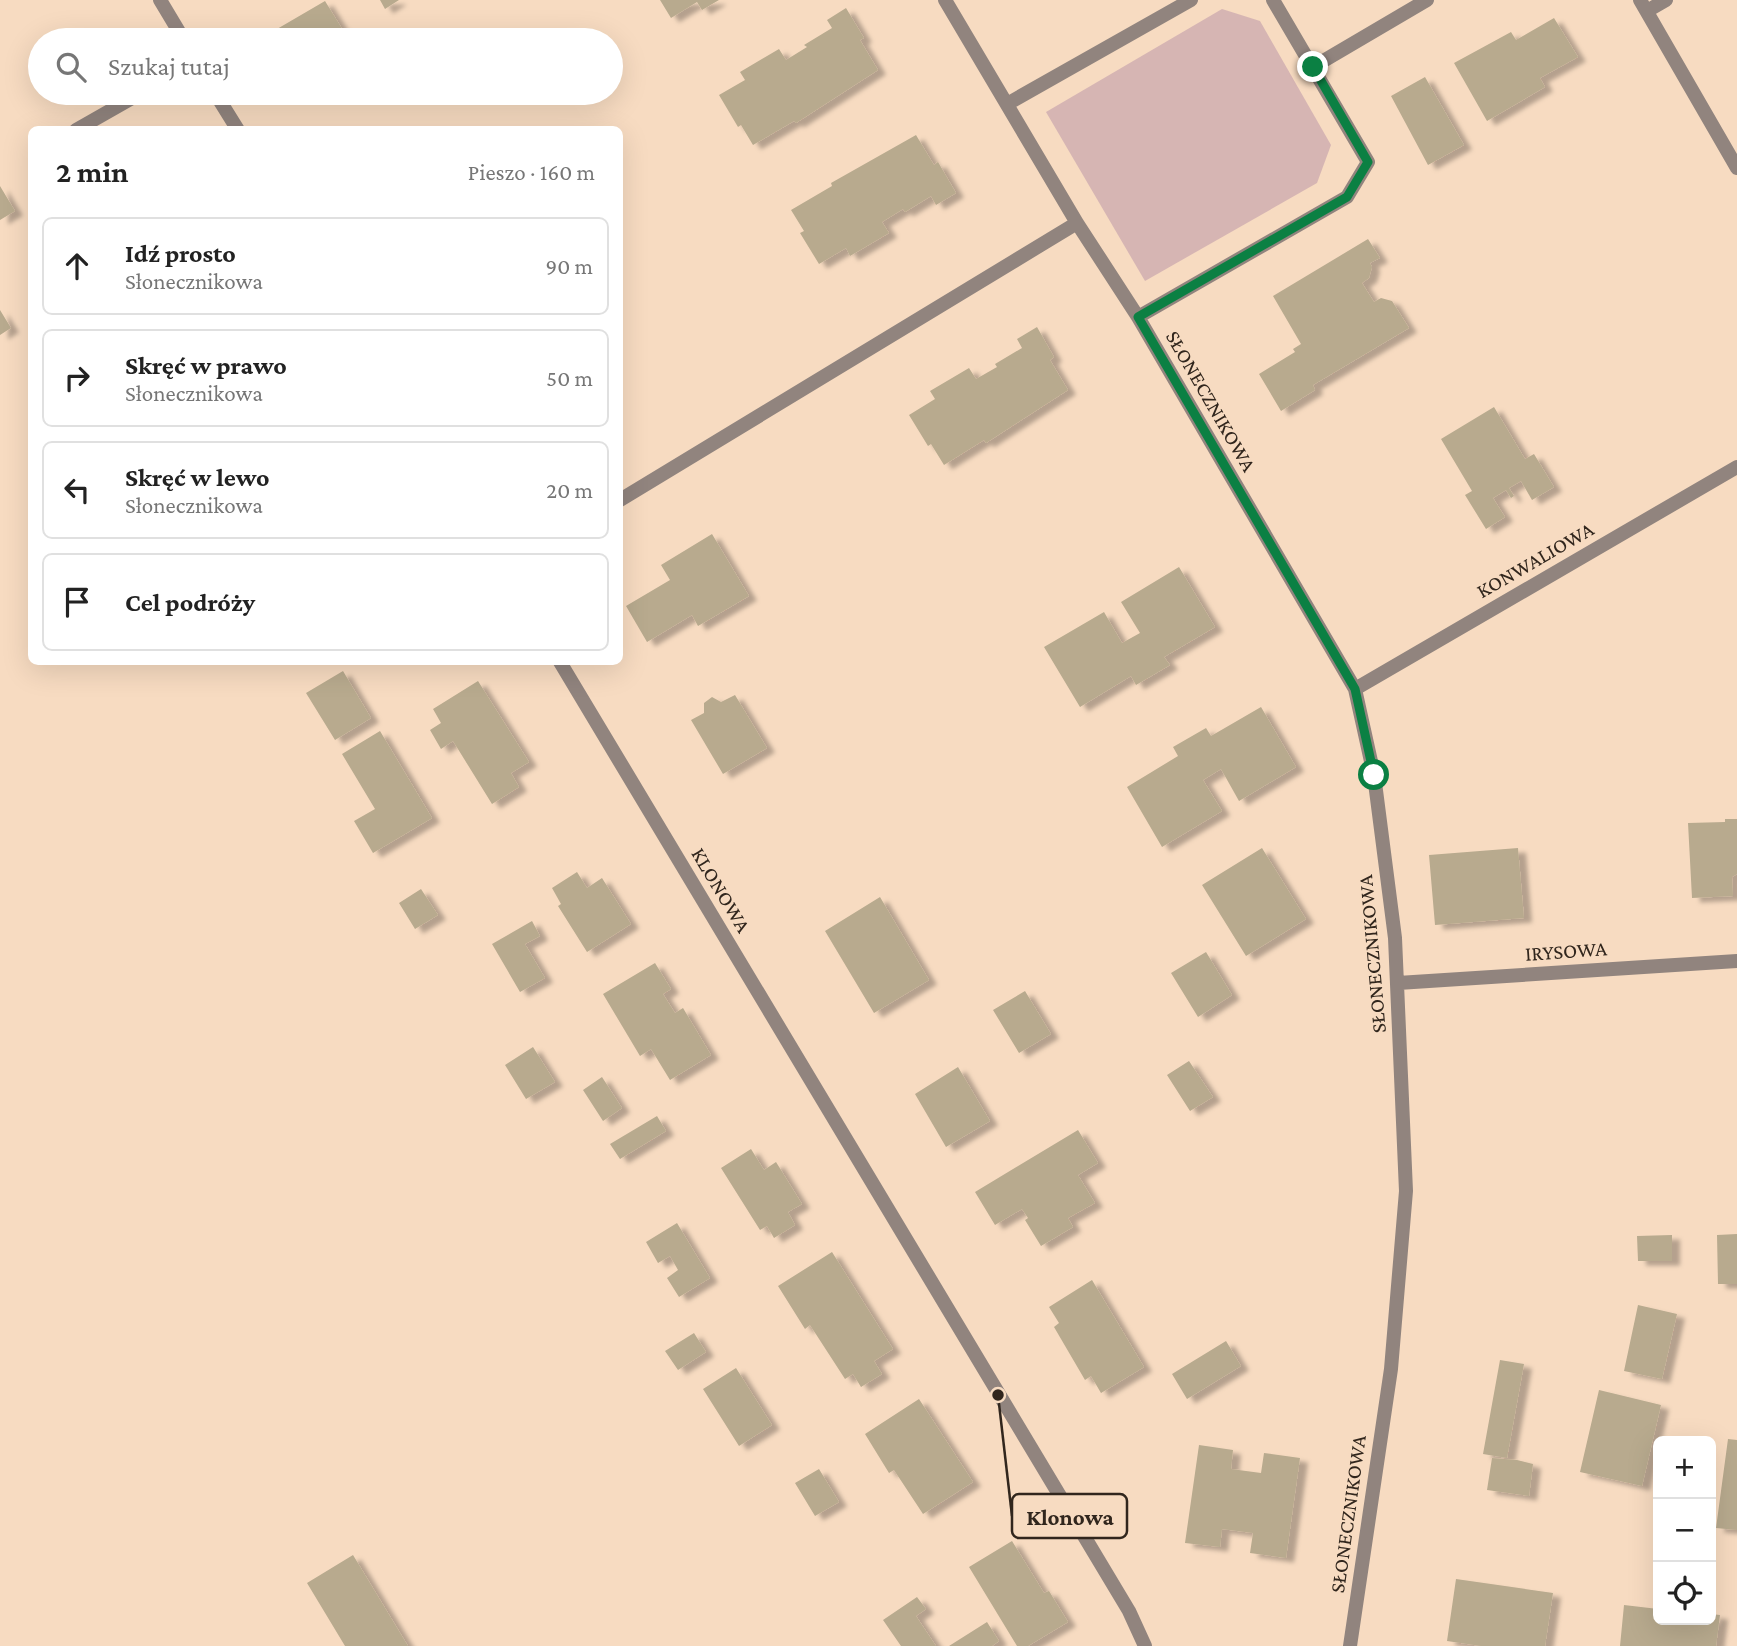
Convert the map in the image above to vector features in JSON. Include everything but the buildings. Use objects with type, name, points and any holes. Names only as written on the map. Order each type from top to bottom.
[{"type":"street","points":[[160,0],[177,28]]},
{"type":"street","name":"SŁONECZNIKOWA","points":[[945,0],[1077,223],[1138,317],[1355,689],[1374,775],[1395,938],[1406,1191],[1391,1369],[1349,1646]]},
{"type":"street","points":[[1007,104],[1191,0]]},
{"type":"street","name":"SŁONECZNIKOWA","points":[[1138,317],[1347,197],[1368,162],[1273,0]]},
{"type":"street","points":[[1313,67],[1427,0]]},
{"type":"street","points":[[1666,0],[1644,6],[1737,168]]},
{"type":"street","points":[[83,126],[120,105]]},
{"type":"street","points":[[222,105],[236,126]]},
{"type":"street","points":[[623,498],[1077,223]]},
{"type":"street","name":"KONWALIOWA","points":[[1355,689],[1737,467]]},
{"type":"street","name":"KLONOWA","points":[[562,665],[1129,1611],[1145,1646]]},
{"type":"street","name":"IRYSOWA","points":[[1398,983],[1737,961]]},
{"type":"shaded area","points":[[1222,9],[1260,21],[1331,145],[1317,183],[1145,281],[1046,112]]},
{"type":"place","name":"Klonowa","points":[[998,1395]]},
{"type":"route","points":[[1313,67],[1368,162],[1347,197],[1138,317],[1355,689],[1374,775]]}]
